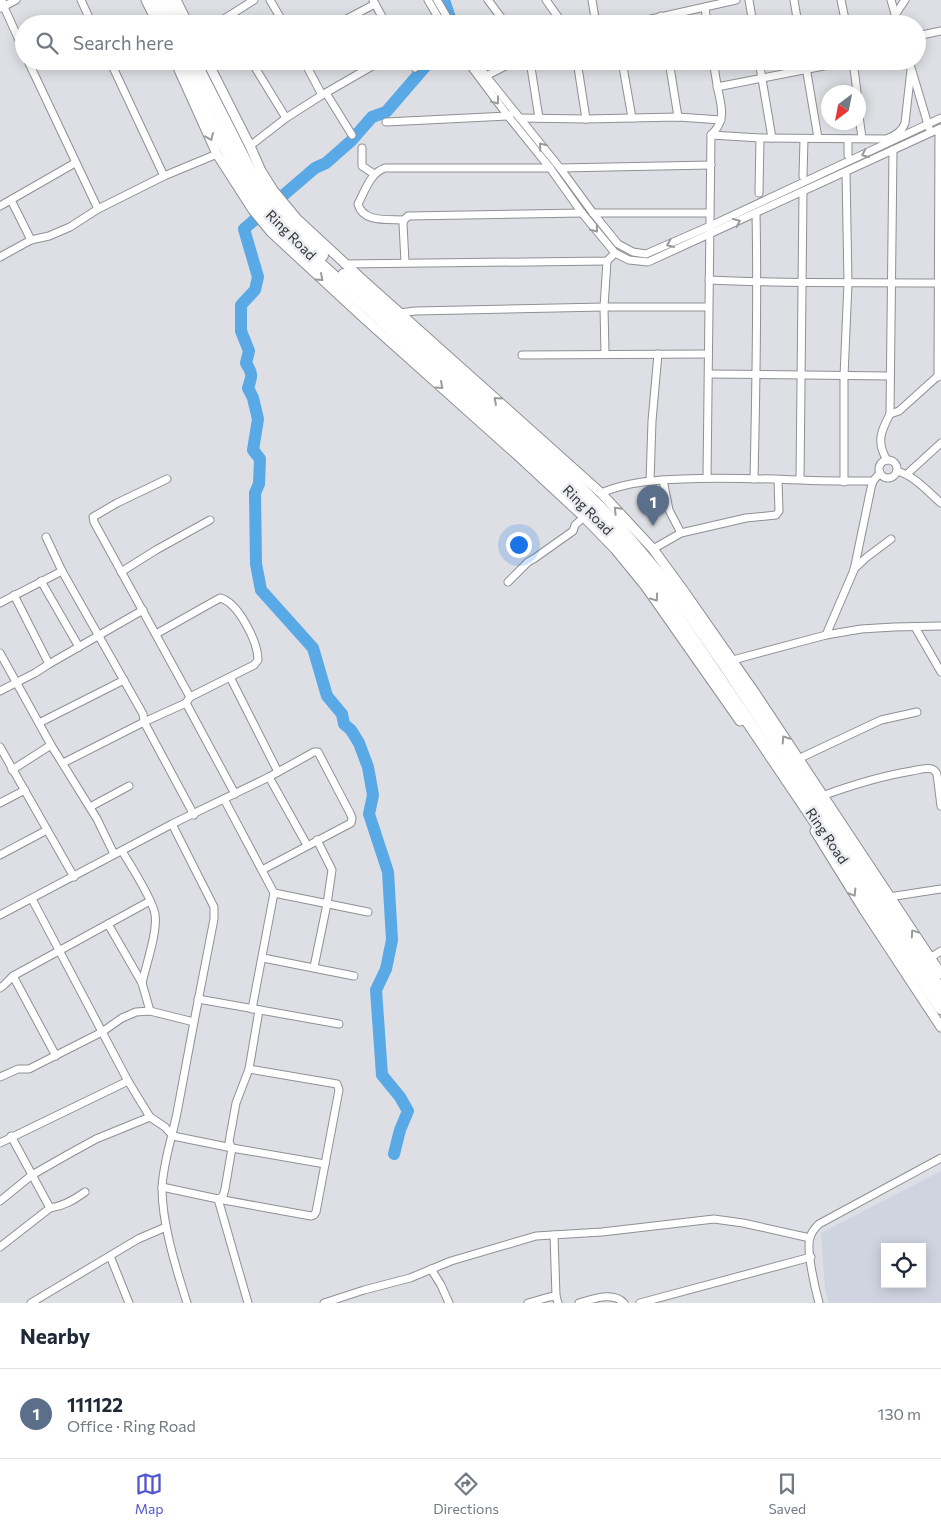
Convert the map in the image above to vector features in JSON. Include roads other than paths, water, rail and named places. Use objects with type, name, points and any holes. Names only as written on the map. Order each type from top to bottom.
[{"type":"highway","points":[[153,0],[160,15]]},
{"type":"highway","points":[[165,0],[172,15]]},
{"type":"highway","name":"Ring Road","points":[[186,70],[227,152],[282,222],[571,492],[635,560],[698,644],[941,1008]]},
{"type":"highway","name":"Ring Road","points":[[199,70],[263,200]]},
{"type":"highway","name":"Ring Road","points":[[282,222],[336,268],[573,481],[619,527],[679,598],[941,990]]},
{"type":"street","points":[[15,32],[2,5],[16,0]]},
{"type":"street","points":[[81,0],[88,15]]},
{"type":"street","points":[[146,0],[154,15]]},
{"type":"street","points":[[176,0],[184,15]]},
{"type":"street","points":[[232,15],[244,3],[254,0]]},
{"type":"street","points":[[270,0],[279,15]]},
{"type":"street","points":[[428,0],[437,15]]},
{"type":"street","points":[[437,0],[446,15]]},
{"type":"street","points":[[488,0],[499,15]]},
{"type":"street","points":[[546,0],[557,15]]},
{"type":"street","points":[[592,0],[594,15]]},
{"type":"street","points":[[679,15],[736,0]]},
{"type":"street","points":[[749,0],[752,15]]},
{"type":"street","points":[[794,0],[796,15]]},
{"type":"street","points":[[841,0],[844,15]]},
{"type":"street","points":[[891,0],[895,15]]},
{"type":"street","points":[[895,15],[905,0]]},
{"type":"street","points":[[352,15],[373,2],[381,15]]},
{"type":"street","points":[[705,7],[706,15]]},
{"type":"street","points":[[926,34],[941,31]]},
{"type":"street","points":[[32,70],[98,209]]},
{"type":"street","points":[[114,70],[164,176]]},
{"type":"street","points":[[179,70],[217,154],[282,222],[323,280],[584,517],[615,549],[646,587],[677,629],[809,822],[941,1027]]},
{"type":"street","points":[[212,70],[261,171],[263,200]]},
{"type":"street","points":[[257,70],[286,118]]},
{"type":"street","points":[[309,70],[352,135]]},
{"type":"street","points":[[250,146],[286,118],[365,70]]},
{"type":"street","points":[[474,70],[550,168],[582,213],[615,253],[629,260],[648,262],[940,129],[939,375],[899,411],[890,414]]},
{"type":"street","points":[[482,70],[618,244],[633,252],[646,254],[941,118]]},
{"type":"street","points":[[486,76],[498,70]]},
{"type":"street","points":[[531,70],[539,118]]},
{"type":"street","points":[[578,70],[586,119]]},
{"type":"street","points":[[624,70],[632,118]]},
{"type":"street","points":[[670,70],[678,117]]},
{"type":"street","points":[[707,478],[712,135],[718,129],[722,110],[715,70]]},
{"type":"street","points":[[760,70],[772,138]]},
{"type":"street","points":[[718,87],[807,70],[818,138]]},
{"type":"street","points":[[854,70],[855,85]]},
{"type":"street","points":[[912,70],[930,133]]},
{"type":"street","points":[[712,135],[760,138],[886,139],[903,130],[912,70]]},
{"type":"street","points":[[386,122],[508,116],[514,111]]},
{"type":"street","points":[[520,118],[678,117],[721,120]]},
{"type":"street","points":[[861,130],[862,138]]},
{"type":"street","points":[[759,193],[760,138]]},
{"type":"street","points":[[803,176],[804,139]]},
{"type":"street","points":[[848,139],[848,155]]},
{"type":"street","points":[[362,148],[362,166],[374,174]]},
{"type":"street","points":[[887,460],[882,462],[878,469],[882,477],[891,478],[897,472],[897,467],[894,463],[887,460],[882,452],[880,442],[882,429],[890,414],[893,150]]},
{"type":"street","points":[[0,257],[31,240],[49,236],[70,227],[98,209],[164,176],[217,154]]},
{"type":"street","points":[[0,206],[75,163]]},
{"type":"street","points":[[560,168],[711,165]]},
{"type":"street","points":[[550,168],[385,168],[374,174],[358,204],[365,216],[404,220],[408,216],[582,213]]},
{"type":"street","points":[[844,482],[844,376],[848,283],[846,172]]},
{"type":"street","points":[[800,479],[802,192]]},
{"type":"street","points":[[11,200],[31,240]]},
{"type":"street","points":[[592,212],[710,213]]},
{"type":"street","points":[[754,478],[757,374],[756,214]]},
{"type":"street","points":[[404,220],[404,262]]},
{"type":"street","points":[[282,222],[344,264],[400,313],[601,493],[653,549],[733,660],[941,974]]},
{"type":"street","points":[[605,354],[604,307],[607,261],[615,253]]},
{"type":"street","points":[[344,264],[607,261]]},
{"type":"street","points":[[709,280],[940,283]]},
{"type":"street","points":[[400,313],[415,311],[604,307],[708,307]]},
{"type":"street","points":[[650,481],[652,421],[658,354]]},
{"type":"street","points":[[522,355],[708,354]]},
{"type":"street","points":[[709,374],[890,376]]},
{"type":"street","points":[[906,474],[941,443]]},
{"type":"street","points":[[897,472],[906,474],[918,482],[941,503]]},
{"type":"street","points":[[826,635],[854,570],[873,481],[880,474]]},
{"type":"street","points":[[601,493],[616,486],[650,481],[707,478],[800,479],[844,482],[873,481]]},
{"type":"street","points":[[168,479],[117,503],[93,517],[94,522],[156,634],[235,794]]},
{"type":"street","points":[[663,480],[669,510],[680,533]]},
{"type":"street","points":[[653,549],[680,533],[746,518],[776,514],[779,511],[778,480]]},
{"type":"street","points":[[508,582],[528,562],[573,531],[575,525],[584,517]]},
{"type":"street","points":[[121,572],[210,520]]},
{"type":"street","points":[[46,537],[62,571],[100,635],[143,714],[144,722],[194,815]]},
{"type":"street","points":[[854,570],[867,557],[891,539]]},
{"type":"street","points":[[0,603],[62,571]]},
{"type":"street","points":[[41,581],[79,647]]},
{"type":"street","points":[[14,595],[49,664]]},
{"type":"street","points":[[63,763],[188,700],[258,660],[258,651],[251,634],[234,607],[226,599],[220,598],[156,634]]},
{"type":"street","points":[[0,691],[36,673],[143,610]]},
{"type":"street","points":[[733,660],[826,635],[861,629],[941,626]]},
{"type":"street","points":[[915,627],[941,672]]},
{"type":"street","points":[[0,653],[51,745],[90,807],[114,854]]},
{"type":"street","points":[[230,676],[278,772]]},
{"type":"street","points":[[39,723],[124,680]]},
{"type":"street","points":[[798,759],[881,720],[917,712]]},
{"type":"street","points":[[12,770],[51,745]]},
{"type":"street","points":[[0,747],[74,877]]},
{"type":"street","points":[[0,915],[172,824],[269,777],[314,752],[318,752],[352,818],[351,823],[262,870]]},
{"type":"street","points":[[822,796],[886,775],[932,769],[937,774],[941,806]]},
{"type":"street","points":[[269,777],[307,845]]},
{"type":"street","points":[[90,807],[130,786]]},
{"type":"street","points":[[0,803],[25,790]]},
{"type":"street","points":[[218,1200],[223,1196],[225,1190],[232,1148],[229,1142],[236,1103],[249,1069],[255,1009],[274,893],[224,799]]},
{"type":"street","points":[[172,824],[214,907],[214,919],[173,1136],[164,1168],[162,1187],[166,1227],[187,1303]]},
{"type":"street","points":[[0,855],[47,830]]},
{"type":"street","points":[[314,967],[332,870],[317,840]]},
{"type":"street","points":[[122,850],[155,913],[156,925],[142,983]]},
{"type":"street","points":[[889,897],[941,889]]},
{"type":"street","points":[[274,893],[368,912]]},
{"type":"street","points":[[32,899],[128,1081],[150,1116],[165,1127],[173,1136],[325,1164]]},
{"type":"street","points":[[0,988],[13,976],[150,901]]},
{"type":"street","points":[[108,924],[142,983],[150,1011]]},
{"type":"street","points":[[930,958],[941,951]]},
{"type":"street","points":[[263,958],[354,976]]},
{"type":"street","points":[[13,976],[56,1056]]},
{"type":"street","points":[[198,999],[339,1024]]},
{"type":"street","points":[[0,1077],[18,1069],[29,1069],[102,1032],[122,1018],[136,1012],[150,1011],[194,1022]]},
{"type":"street","points":[[162,1187],[218,1200],[314,1215],[338,1090],[337,1084],[249,1069]]},
{"type":"street","points":[[0,1143],[11,1136],[128,1081]]},
{"type":"street","points":[[0,1201],[32,1175],[96,1139],[150,1116]]},
{"type":"street","points":[[11,1136],[50,1208]]},
{"type":"street","points":[[819,1303],[810,1257],[810,1238],[813,1230],[819,1224],[941,1158]]},
{"type":"street","points":[[0,1247],[50,1208],[70,1203],[85,1192]]},
{"type":"street","points":[[218,1200],[248,1303]]},
{"type":"street","points":[[324,1303],[410,1278],[451,1262],[536,1236],[602,1232],[714,1219],[742,1223],[810,1238]]},
{"type":"street","points":[[31,1303],[138,1239],[166,1227]]},
{"type":"street","points":[[528,1303],[549,1297],[557,1300],[554,1235]]},
{"type":"street","points":[[110,1256],[129,1303]]},
{"type":"street","points":[[640,1303],[810,1257]]},
{"type":"street","points":[[431,1269],[449,1303]]},
{"type":"street","points":[[579,1303],[609,1297],[619,1298],[624,1303]]},
{"type":"waterway","points":[[444,0],[449,15]]},
{"type":"waterway","points":[[394,1154],[400,1130],[408,1111],[400,1097],[382,1075],[376,990],[386,969],[392,940],[388,872],[369,814],[373,795],[368,767],[359,743],[351,730],[344,724],[342,714],[327,696],[313,648],[261,590],[256,564],[255,493],[259,484],[260,459],[253,450],[258,419],[253,398],[248,388],[251,375],[246,363],[249,351],[241,331],[241,305],[255,290],[258,277],[244,229],[315,168],[326,163],[351,141],[372,117],[386,112],[422,70]]},
{"type":"place","name":"111122","points":[[653,526]]}]
